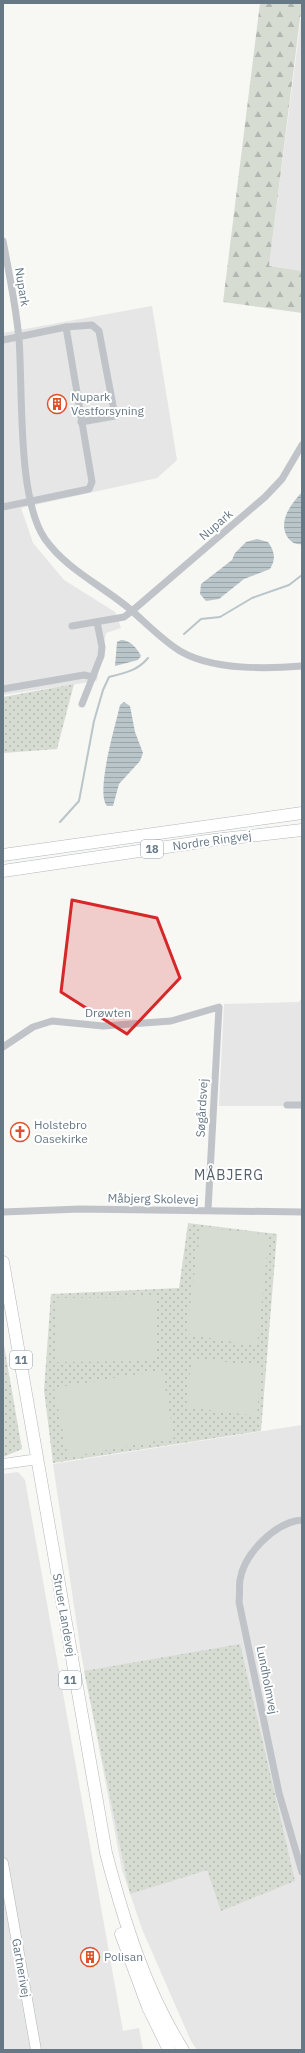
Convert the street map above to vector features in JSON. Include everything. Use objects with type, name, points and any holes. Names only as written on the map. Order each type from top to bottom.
[{"type":"main road","name":"Nordre Ringvej","points":[[3,855],[302,813]]},
{"type":"main road","name":"Nordre Ringvej","points":[[3,871],[214,840],[302,830]]},
{"type":"main road","points":[[3,862],[51,854],[70,845]]},
{"type":"main road","name":"Struer Landevej","points":[[3,1262],[34,1459],[101,1853],[111,1900],[137,1980],[169,2050]]},
{"type":"main road","name":"Struer Landevej","points":[[3,1300],[34,1459],[106,1853],[133,1945],[151,1988],[183,2050]]},
{"type":"street","name":"Nupark","points":[[3,241],[18,338],[24,448],[31,502],[44,538],[58,555],[72,568],[106,590],[180,651],[197,658],[249,667],[302,666]]},
{"type":"street","points":[[3,340],[66,327],[92,325],[99,331],[115,416],[81,422]]},
{"type":"street","points":[[3,507],[89,489],[92,482],[66,327]]},
{"type":"street","name":"Nupark","points":[[72,626],[124,617],[132,611],[265,497],[282,479],[302,445]]},
{"type":"street","points":[[82,704],[102,652],[98,622]]},
{"type":"street","points":[[3,689],[84,675],[93,677]]},
{"type":"street","name":"Drøwten","points":[[3,1047],[33,1027],[52,1021],[103,1026],[171,1021],[219,1007]]},
{"type":"street","name":"Søgårdsvej","points":[[208,1210],[219,1007]]},
{"type":"street","points":[[287,1106],[302,1105]]},
{"type":"street","name":"Måbjerg Skolevej","points":[[3,1212],[80,1208],[302,1212]]},
{"type":"street","points":[[3,1464],[34,1459]]},
{"type":"street","name":"Lundholmvej","points":[[302,1520],[280,1528],[263,1539],[249,1558],[240,1579],[239,1602],[279,1793],[302,1872]]},
{"type":"street","name":"Gartnerivej","points":[[3,1863],[5,1887],[36,2050]]},
{"type":"highlighted area","points":[[72,900],[157,918],[180,978],[127,1034],[61,992]]},
{"type":"shaded area","points":[[302,10],[302,271],[269,266]]},
{"type":"shaded area","points":[[152,306],[177,460],[157,478],[21,508],[33,543],[64,580],[115,612],[121,628],[106,633],[97,681],[3,695],[3,333]]},
{"type":"shaded area","points":[[302,492],[302,544],[296,544],[288,538],[284,526],[290,508]]},
{"type":"shaded area","points":[[257,539],[268,542],[272,549],[274,559],[270,569],[244,579],[219,599],[206,601],[200,594],[201,584],[232,560],[235,553],[246,542]]},
{"type":"shaded area","points":[[121,640],[127,641],[133,645],[141,656],[138,660],[115,666],[117,642]]},
{"type":"shaded area","points":[[124,702],[130,706],[135,732],[143,753],[140,761],[119,784],[113,806],[107,806],[104,798],[103,787],[105,773],[120,705]]},
{"type":"shaded area","points":[[302,997],[302,1106],[219,1106],[224,1004],[299,1002]]},
{"type":"shaded area","points":[[302,1425],[302,2050],[197,2050],[191,2041],[142,1929],[122,1870],[81,1653],[53,1464]]},
{"type":"shaded area","points":[[18,1472],[25,1480],[123,2031],[139,2028],[143,2050],[3,2050],[3,1474]]},
{"type":"green space","points":[[260,3],[302,3],[269,266],[302,271],[302,313],[223,302]]},
{"type":"green space","points":[[74,684],[57,749],[3,753],[3,697]]},
{"type":"green space","points":[[188,1223],[277,1234],[261,1431],[53,1463],[44,1390],[51,1294],[179,1288]]},
{"type":"green space","points":[[201,1227],[269,1235],[257,1346],[186,1334]]},
{"type":"green space","points":[[157,1297],[157,1361],[56,1362],[57,1298]]},
{"type":"green space","points":[[4,1345],[22,1449],[3,1457],[3,1346]]},
{"type":"green space","points":[[192,1358],[261,1366],[257,1416],[186,1407]]},
{"type":"green space","points":[[162,1370],[174,1438],[68,1457],[54,1388]]},
{"type":"green space","points":[[240,1644],[295,1881],[221,1911],[207,1870],[130,1894],[84,1671]]},
{"type":"waterway","points":[[184,634],[201,619],[220,617],[252,598],[289,585],[302,575]]},
{"type":"waterway","points":[[60,822],[79,801],[94,721],[103,690],[109,677],[135,669],[148,658]]},
{"type":"place","name":"Nupark Vestforsyning","points":[[57,404]]},
{"type":"place","name":"Holstebro Oasekirke","points":[[20,1132]]},
{"type":"place","name":"Polisan","points":[[90,1957]]},
{"type":"district","name":"MÅBJERG","points":[[229,1175]]}]
